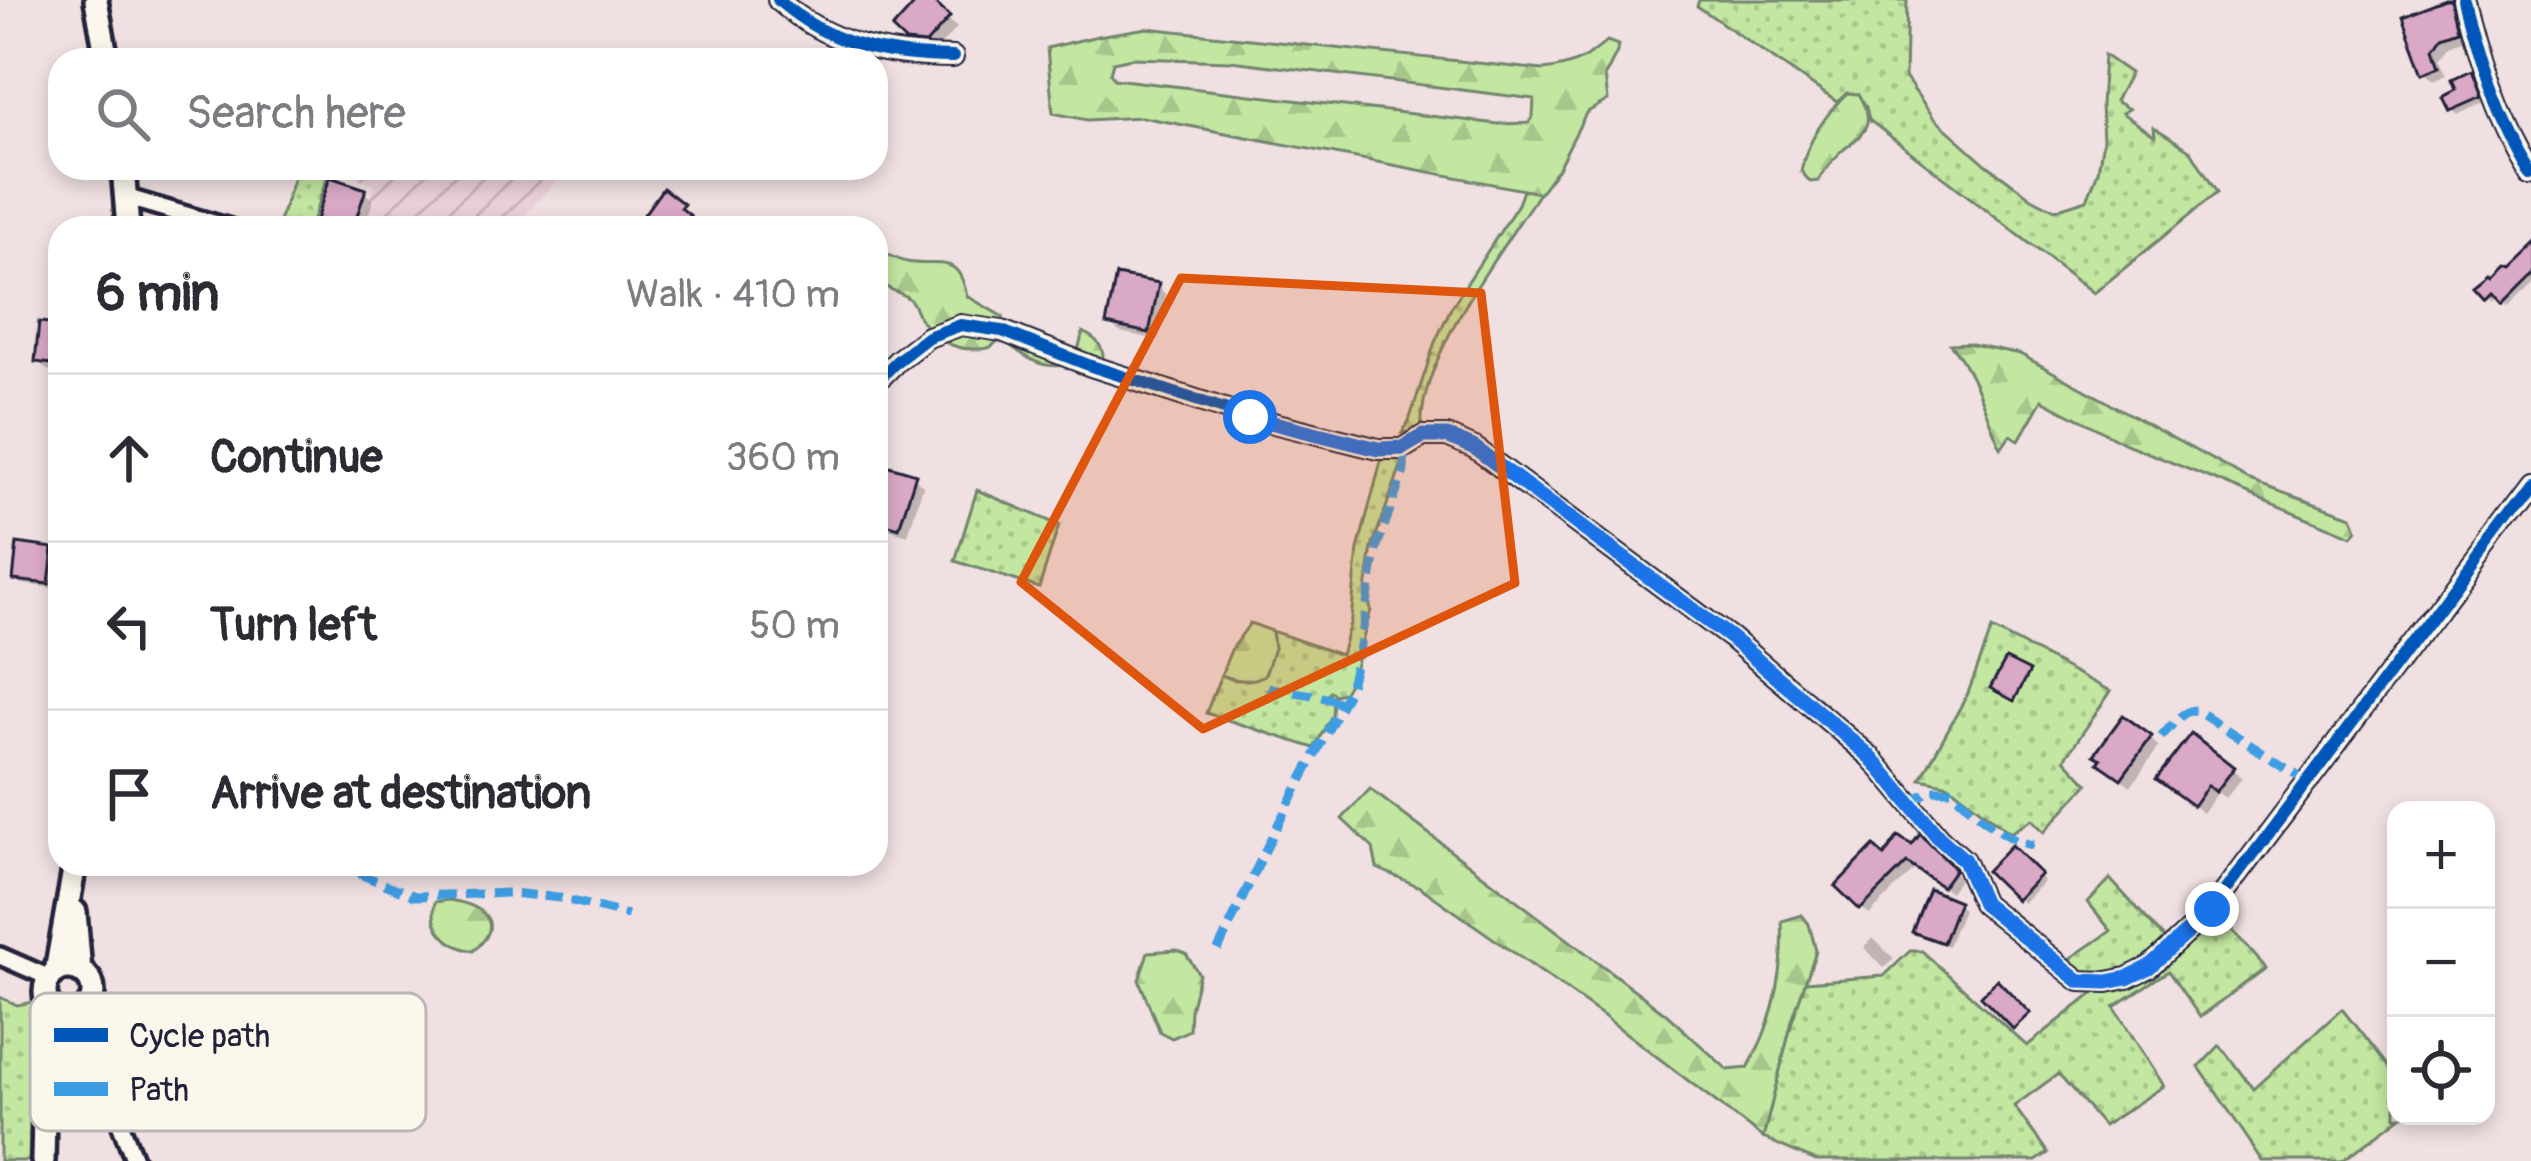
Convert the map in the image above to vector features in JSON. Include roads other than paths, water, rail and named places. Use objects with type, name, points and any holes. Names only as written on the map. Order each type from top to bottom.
[{"type":"main road","points":[[96,0],[105,48]]},
{"type":"main road","points":[[124,180],[127,216]]},
{"type":"main road","points":[[74,876],[80,971]]},
{"type":"main road","points":[[48,993],[74,876]]},
{"type":"main road","points":[[53,975],[65,969],[80,971],[93,993]]},
{"type":"main road","points":[[43,1161],[44,1131]]},
{"type":"street","points":[[778,0],[801,20],[840,40],[871,48]]},
{"type":"street","points":[[2464,0],[2486,82],[2531,172]]},
{"type":"street","points":[[888,52],[953,57]]},
{"type":"street","points":[[125,197],[189,216]]},
{"type":"street","points":[[888,372],[928,337],[961,325],[1002,331],[1250,417],[1378,449],[1402,448],[1423,436],[1447,436],[1475,448],[1731,638],[1871,757],[1939,838],[1964,860],[1983,903],[2080,981],[2127,978],[2149,967],[2212,909],[2531,485]]},
{"type":"street","points":[[0,956],[53,975]]},
{"type":"street","points":[[123,1131],[135,1161]]}]
